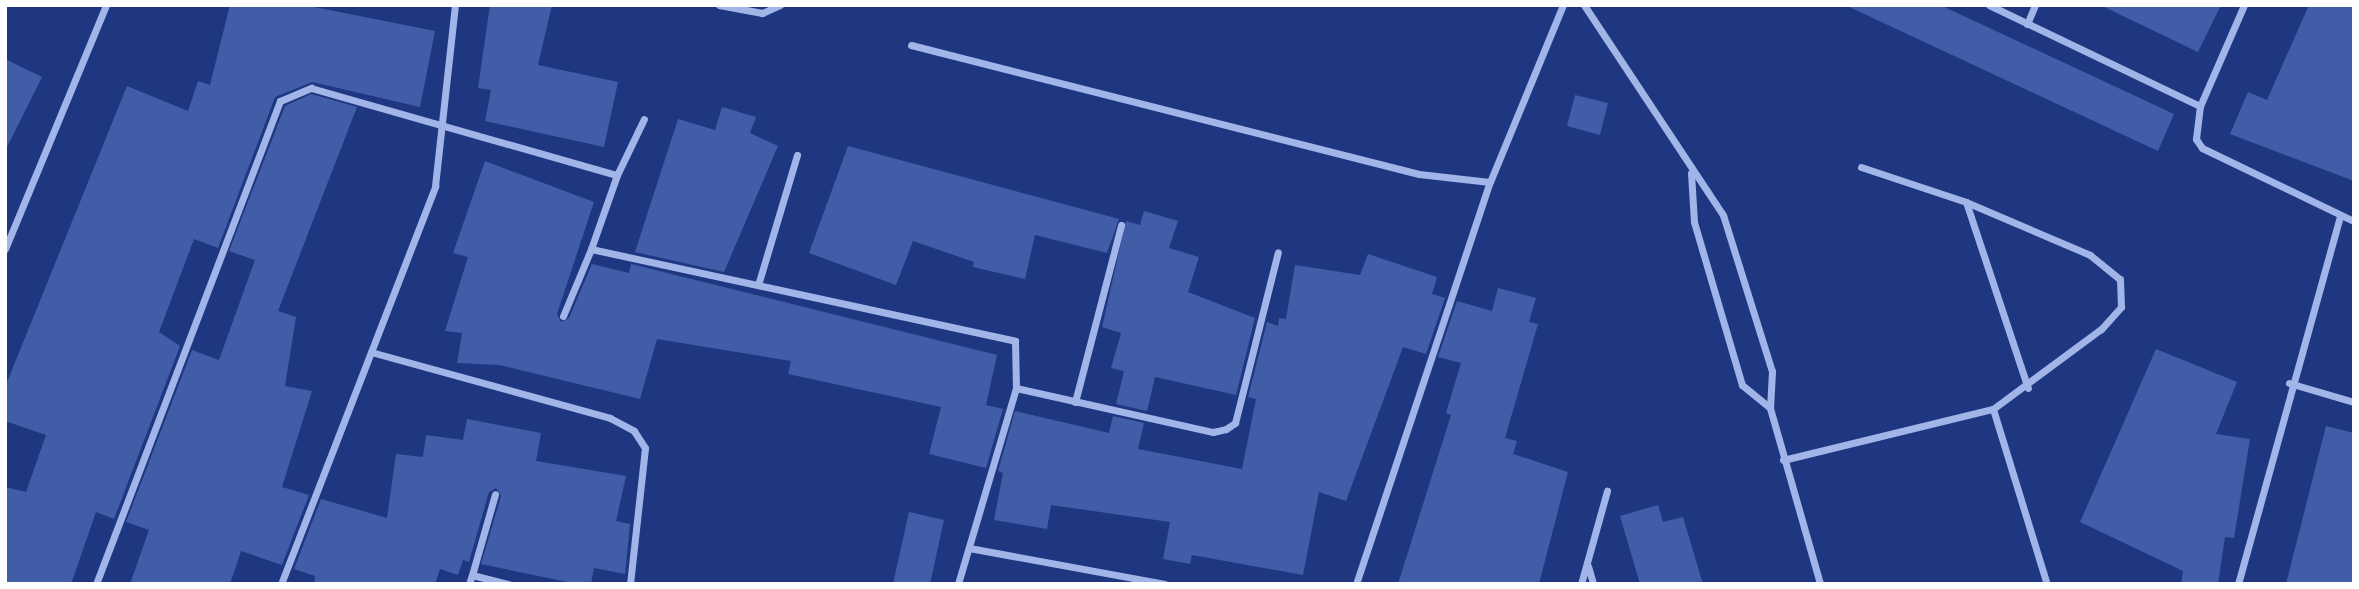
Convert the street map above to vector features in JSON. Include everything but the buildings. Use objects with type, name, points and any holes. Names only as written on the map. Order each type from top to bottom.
[{"type":"street","points":[[5,249],[106,5]]},
{"type":"street","points":[[281,584],[435,186],[455,5]]},
{"type":"street","points":[[719,5],[762,13],[780,5]]},
{"type":"street","points":[[1356,584],[1490,182],[1563,5]]},
{"type":"street","points":[[1584,5],[1630,67],[1691,172],[1723,215],[1772,371],[1770,408],[1820,584]]},
{"type":"street","points":[[1989,5],[2200,106]]},
{"type":"street","points":[[2027,24],[2035,5]]},
{"type":"street","points":[[2244,5],[2200,106],[2196,139],[2202,148],[2340,217],[2354,221]]},
{"type":"street","points":[[911,45],[1419,174],[1490,182]]},
{"type":"street","points":[[96,584],[280,101],[311,89],[442,124],[617,176]]},
{"type":"street","points":[[563,316],[617,176],[644,119]]},
{"type":"street","points":[[758,285],[797,155]]},
{"type":"street","points":[[1783,460],[1993,409],[2028,388],[2121,307],[2120,279],[2090,255],[1966,202],[1861,167]]},
{"type":"street","points":[[1691,172],[1694,222],[1742,385],[1770,408]]},
{"type":"street","points":[[1966,202],[2028,388]]},
{"type":"street","points":[[2238,584],[2289,383],[2340,217]]},
{"type":"street","points":[[1075,402],[1121,226]]},
{"type":"street","points":[[591,249],[1005,336],[1015,341],[1018,354],[1016,388],[958,584]]},
{"type":"street","points":[[1016,388],[1213,432],[1235,423],[1278,253]]},
{"type":"street","points":[[371,352],[610,418],[634,431],[645,448],[631,584]]},
{"type":"street","points":[[2289,383],[2354,402]]},
{"type":"street","points":[[1993,409],[2047,584]]},
{"type":"street","points":[[1581,584],[1607,491]]},
{"type":"street","points":[[469,584],[495,494]]},
{"type":"street","points":[[969,548],[1165,584]]},
{"type":"street","points":[[1588,566],[1593,584]]},
{"type":"street","points":[[472,575],[509,584]]}]
